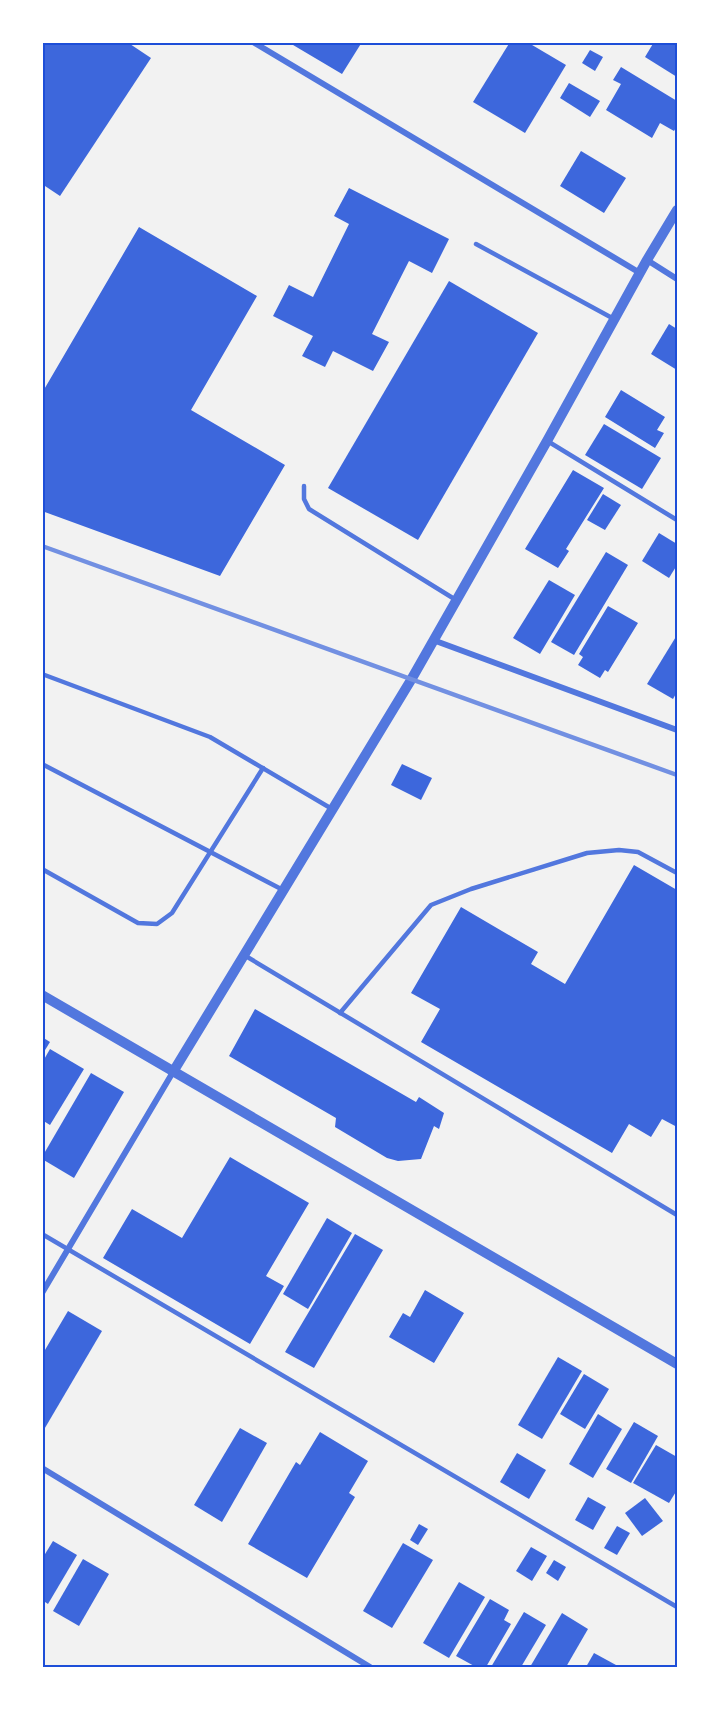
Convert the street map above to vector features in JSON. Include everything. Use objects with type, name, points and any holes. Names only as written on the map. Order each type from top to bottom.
[{"type":"street","points":[[253,42],[641,273]]},
{"type":"street","points":[[42,1293],[433,640],[677,210]]},
{"type":"street","points":[[647,260],[677,279]]},
{"type":"street","points":[[433,640],[677,730]]},
{"type":"street","points":[[42,995],[677,1364]]},
{"type":"street","points":[[42,1468],[370,1667]]},
{"type":"lane","points":[[477,244],[615,320]]},
{"type":"lane","points":[[547,441],[677,520]]},
{"type":"lane","points":[[304,486],[304,499],[309,509],[456,600]]},
{"type":"lane","points":[[42,674],[210,737],[332,809]]},
{"type":"lane","points":[[42,764],[283,890]]},
{"type":"lane","points":[[42,869],[138,923],[157,924],[172,913],[263,768]]},
{"type":"lane","points":[[340,1013],[431,905],[471,889],[586,853],[619,850],[638,852],[677,873]]},
{"type":"lane","points":[[244,955],[677,1215]]},
{"type":"lane","points":[[42,1234],[677,1607]]},
{"type":"building","points":[[42,42],[127,42],[151,58],[60,196],[42,184]]},
{"type":"building","points":[[288,42],[362,42],[342,74]]},
{"type":"building","points":[[510,42],[527,42],[566,65],[525,133],[473,102]]},
{"type":"building","points":[[654,42],[677,42],[677,77],[645,57]]},
{"type":"building","points":[[590,50],[603,57],[595,71],[582,63]]},
{"type":"building","points":[[621,67],[677,101],[677,126],[674,131],[660,123],[652,138],[606,110],[621,84],[613,80]]},
{"type":"building","points":[[569,83],[600,101],[590,117],[560,98]]},
{"type":"building","points":[[581,151],[626,178],[604,213],[560,186]]},
{"type":"building","points":[[349,188],[449,239],[432,273],[409,261],[372,334],[389,342],[373,371],[333,351],[325,367],[302,356],[313,336],[273,316],[289,285],[313,297],[349,224],[334,216]]},
{"type":"building","points":[[139,227],[257,296],[191,410],[285,465],[220,576],[42,511],[42,393]]},
{"type":"building","points":[[449,281],[538,333],[418,540],[328,488]]},
{"type":"building","points":[[669,324],[677,329],[677,370],[651,354]]},
{"type":"building","points":[[621,390],[665,417],[657,430],[664,433],[655,448],[605,417]]},
{"type":"building","points":[[604,424],[661,458],[642,489],[585,455]]},
{"type":"building","points":[[573,470],[604,488],[566,549],[569,551],[558,568],[525,549]]},
{"type":"building","points":[[603,494],[621,505],[605,530],[587,520]]},
{"type":"building","points":[[659,533],[677,544],[677,565],[669,578],[642,561]]},
{"type":"building","points":[[606,552],[628,565],[574,655],[551,642]]},
{"type":"building","points":[[549,580],[575,595],[540,654],[513,638]]},
{"type":"building","points":[[608,606],[638,623],[608,672],[605,670],[600,678],[578,665],[583,657],[579,654]]},
{"type":"building","points":[[677,635],[677,692],[673,699],[647,684]]},
{"type":"building","points":[[402,764],[432,778],[421,800],[391,785]]},
{"type":"building","points":[[634,865],[677,890],[677,1127],[662,1119],[651,1137],[629,1124],[612,1153],[421,1042],[440,1009],[411,993],[461,907],[538,952],[531,964],[565,984]]},
{"type":"building","points":[[255,1009],[416,1102],[419,1097],[444,1113],[439,1129],[434,1126],[421,1159],[398,1161],[387,1158],[335,1127],[336,1118],[229,1056]]},
{"type":"building","points":[[42,1037],[50,1042],[42,1055]]},
{"type":"building","points":[[50,1049],[84,1069],[50,1125],[42,1120],[42,1063]]},
{"type":"building","points":[[91,1073],[124,1092],[74,1178],[42,1157]]},
{"type":"building","points":[[230,1157],[309,1203],[266,1276],[284,1286],[250,1344],[103,1258],[132,1209],[182,1238]]},
{"type":"building","points":[[327,1218],[352,1233],[308,1309],[283,1294]]},
{"type":"building","points":[[355,1234],[383,1250],[314,1368],[285,1352]]},
{"type":"building","points":[[425,1290],[464,1313],[434,1363],[389,1337],[403,1313],[410,1317]]},
{"type":"building","points":[[68,1311],[102,1331],[42,1433],[42,1355]]},
{"type":"building","points":[[558,1357],[582,1371],[542,1439],[518,1425]]},
{"type":"building","points":[[584,1374],[609,1389],[585,1429],[560,1414]]},
{"type":"building","points":[[598,1414],[622,1429],[593,1478],[569,1464]]},
{"type":"building","points":[[634,1422],[658,1436],[631,1483],[606,1469]]},
{"type":"building","points":[[240,1428],[267,1443],[222,1522],[194,1505]]},
{"type":"building","points":[[320,1432],[368,1461],[349,1493],[355,1497],[307,1578],[248,1544],[296,1462],[300,1465]]},
{"type":"building","points":[[656,1445],[677,1457],[677,1490],[669,1503],[633,1483]]},
{"type":"building","points":[[517,1453],[546,1470],[529,1499],[500,1482]]},
{"type":"building","points":[[588,1497],[606,1507],[593,1530],[575,1520]]},
{"type":"building","points":[[645,1498],[663,1521],[642,1536],[625,1513]]},
{"type":"building","points":[[419,1524],[428,1529],[418,1545],[410,1540]]},
{"type":"building","points":[[617,1526],[630,1533],[617,1555],[604,1548]]},
{"type":"building","points":[[53,1541],[77,1555],[48,1604],[42,1600],[42,1559]]},
{"type":"building","points":[[403,1543],[433,1560],[392,1628],[363,1611]]},
{"type":"building","points":[[531,1547],[547,1556],[532,1581],[516,1571]]},
{"type":"building","points":[[83,1559],[109,1574],[79,1626],[53,1611]]},
{"type":"building","points":[[554,1560],[566,1567],[558,1581],[546,1573]]},
{"type":"building","points":[[459,1582],[485,1597],[449,1658],[423,1643]]},
{"type":"building","points":[[490,1599],[509,1610],[504,1620],[511,1624],[486,1667],[476,1667],[456,1656]]},
{"type":"building","points":[[524,1612],[546,1625],[521,1667],[491,1667]]},
{"type":"building","points":[[562,1613],[588,1629],[566,1667],[530,1667]]},
{"type":"building","points":[[594,1653],[616,1665],[615,1667],[586,1667]]},
{"type":"railway","points":[[42,546],[677,775]]}]
